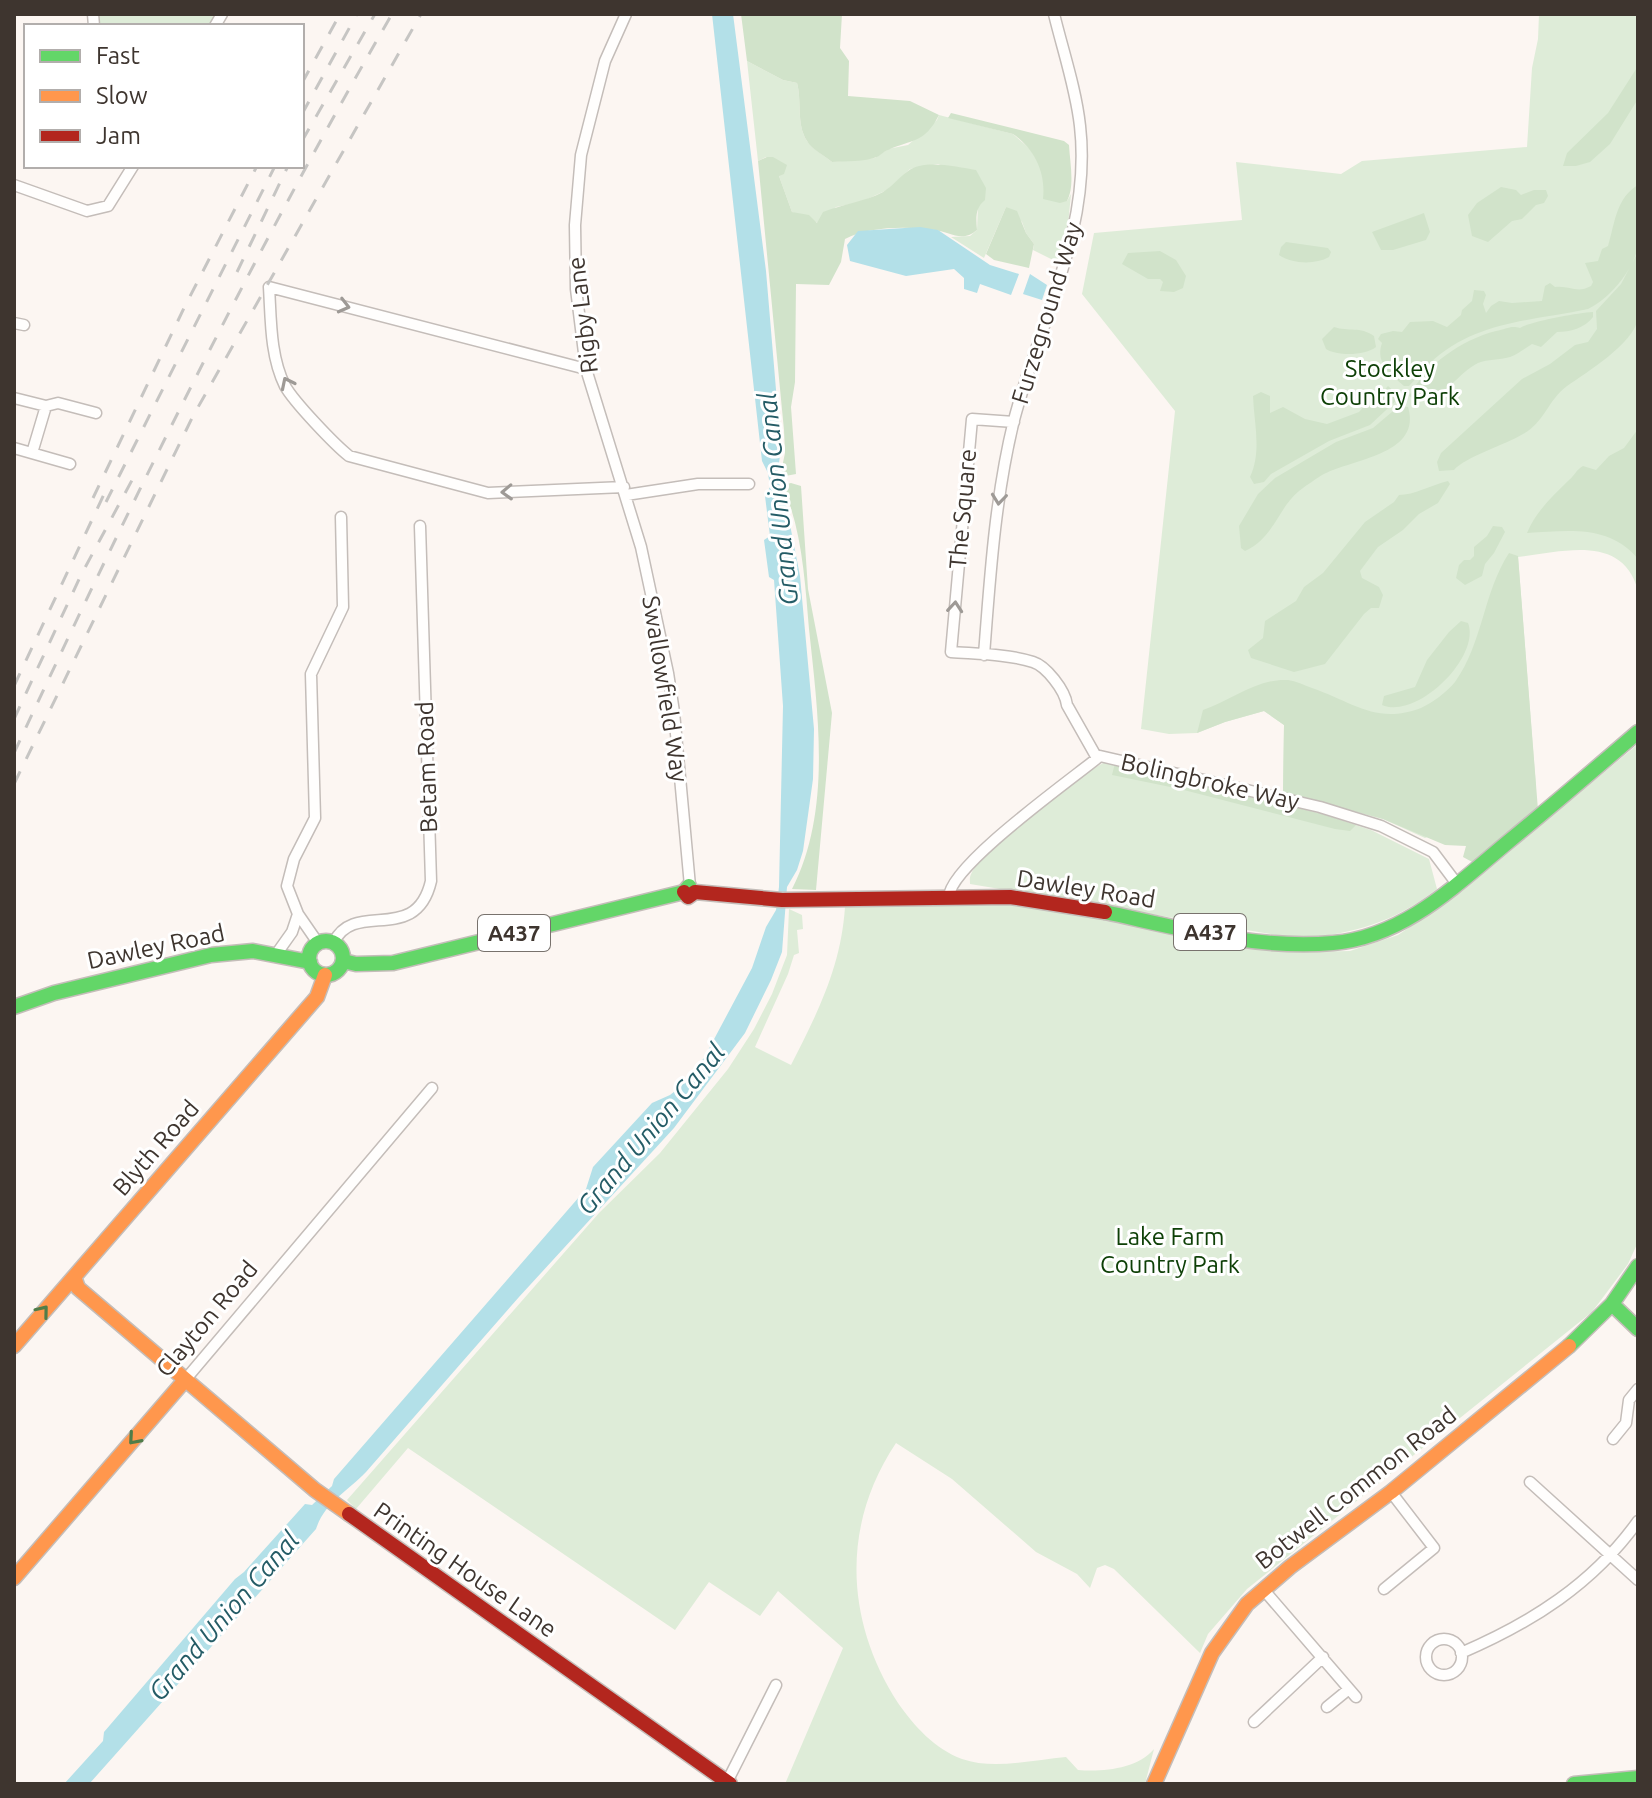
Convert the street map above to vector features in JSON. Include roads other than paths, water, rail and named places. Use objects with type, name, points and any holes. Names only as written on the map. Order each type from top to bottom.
[{"type":"street","name":"Rigby Lane","points":[[625,491],[586,369],[576,289],[575,225],[581,155],[605,61],[626,14]]},
{"type":"street","name":"Furzeground Way","points":[[1014,422],[1063,269],[1077,214],[1082,176],[1080,124],[1054,14]]},
{"type":"street","points":[[14,185],[87,211],[108,206],[132,168]]},
{"type":"street","points":[[586,369],[269,287],[272,339],[286,387],[349,456],[488,493],[585,489],[625,491],[698,484],[749,484]]},
{"type":"street","points":[[14,398],[46,406],[58,403],[96,413]]},
{"type":"street","points":[[32,453],[46,406]]},
{"type":"street","name":"The Square","points":[[984,655],[1002,475],[1014,422],[972,419],[951,652],[1033,662],[1048,675],[1048,682],[1067,705],[1097,758]]},
{"type":"street","points":[[14,448],[70,464]]},
{"type":"street","name":"Swallowfield Way","points":[[625,491],[641,547],[674,712],[690,890]]},
{"type":"street","points":[[318,943],[298,914],[287,886],[294,859],[315,818],[311,674],[343,607],[341,517]]},
{"type":"street","name":"Betam Road","points":[[334,942],[342,928],[352,923],[401,918],[416,909],[427,895],[431,881],[420,526]]},
{"type":"street","name":"Dawley Road","points":[[343,961],[356,964],[393,963],[690,890],[796,900],[1009,897],[1060,903],[1235,937],[1298,945],[1340,943],[1373,935],[1408,921],[1457,884],[1638,732]]},
{"type":"street","name":"Bolingbroke Way","points":[[949,897],[951,885],[974,860],[1017,821],[1100,756],[1320,807],[1381,826],[1433,852],[1457,884]]},
{"type":"street","points":[[275,956],[292,932],[298,914]]},
{"type":"street","points":[[334,942],[342,949],[343,961],[335,973],[325,975],[313,969],[309,955],[318,943],[334,942]]},
{"type":"street","name":"Dawley Road","points":[[14,1007],[69,989],[211,955],[253,951],[310,962]]},
{"type":"street","name":"Blyth Road","points":[[14,1346],[317,997],[325,975]]},
{"type":"street","name":"Clayton Road","points":[[14,1578],[432,1088]]},
{"type":"street","name":"Botwell Common Road","points":[[1154,1784],[1217,1643],[1247,1604],[1391,1492],[1583,1334],[1612,1304],[1638,1266]]},
{"type":"street","name":"Printing House Lane","points":[[74,1277],[78,1288],[315,1490],[728,1783]]},
{"type":"street","points":[[1612,1304],[1638,1329]]},
{"type":"street","points":[[1613,1439],[1627,1420],[1629,1400],[1638,1389]]},
{"type":"street","points":[[1530,1482],[1638,1580]]},
{"type":"street","points":[[1384,1589],[1434,1548],[1391,1492]]},
{"type":"street","points":[[1461,1653],[1513,1629],[1571,1592],[1611,1555],[1638,1521]]},
{"type":"street","points":[[1263,1589],[1352,1693],[1327,1707]]},
{"type":"street","points":[[1254,1722],[1323,1657]]},
{"type":"street","points":[[728,1783],[776,1685]]},
{"type":"street","points":[[1574,1784],[1638,1778]]},
{"type":"water","name":"Grand Union Canal","points":[[712,14],[733,14],[766,271],[781,449],[777,477],[785,499],[800,576],[814,729],[813,779],[803,851],[787,887],[782,952],[745,1033],[674,1128],[519,1297],[366,1472],[331,1504],[316,1529],[90,1783],[64,1784],[103,1741],[104,1732],[235,1579],[305,1504],[312,1505],[332,1486],[334,1479],[586,1189],[593,1167],[652,1103],[679,1088],[704,1058],[752,968],[766,927],[776,910],[783,706],[774,580],[769,577],[764,540],[770,536],[765,496],[770,487],[762,461]]},
{"type":"water","points":[[920,227],[938,230],[990,265],[1019,274],[1011,295],[980,284],[977,293],[964,289],[964,278],[954,269],[906,276],[850,261],[847,245],[858,231]]},
{"type":"water","points":[[1030,274],[1047,285],[1042,300],[1023,294]]},
{"type":"railway","points":[[304,79],[340,14]]},
{"type":"railway","points":[[304,110],[357,14]]},
{"type":"railway","points":[[304,138],[375,14]]},
{"type":"railway","points":[[14,753],[103,565],[242,287],[392,14]]},
{"type":"railway","points":[[14,784],[193,416],[421,14]]},
{"type":"railway","points":[[93,498],[184,308],[256,168]]},
{"type":"railway","points":[[106,502],[274,168]]},
{"type":"railway","points":[[237,272],[287,168]]},
{"type":"railway","points":[[14,719],[81,575],[138,469]]},
{"type":"railway","points":[[14,686],[106,490]]},
{"type":"park label","name":"Stockley Country Park","points":[[1390,383]]},
{"type":"park label","name":"Lake Farm Country Park","points":[[1170,1251]]}]
